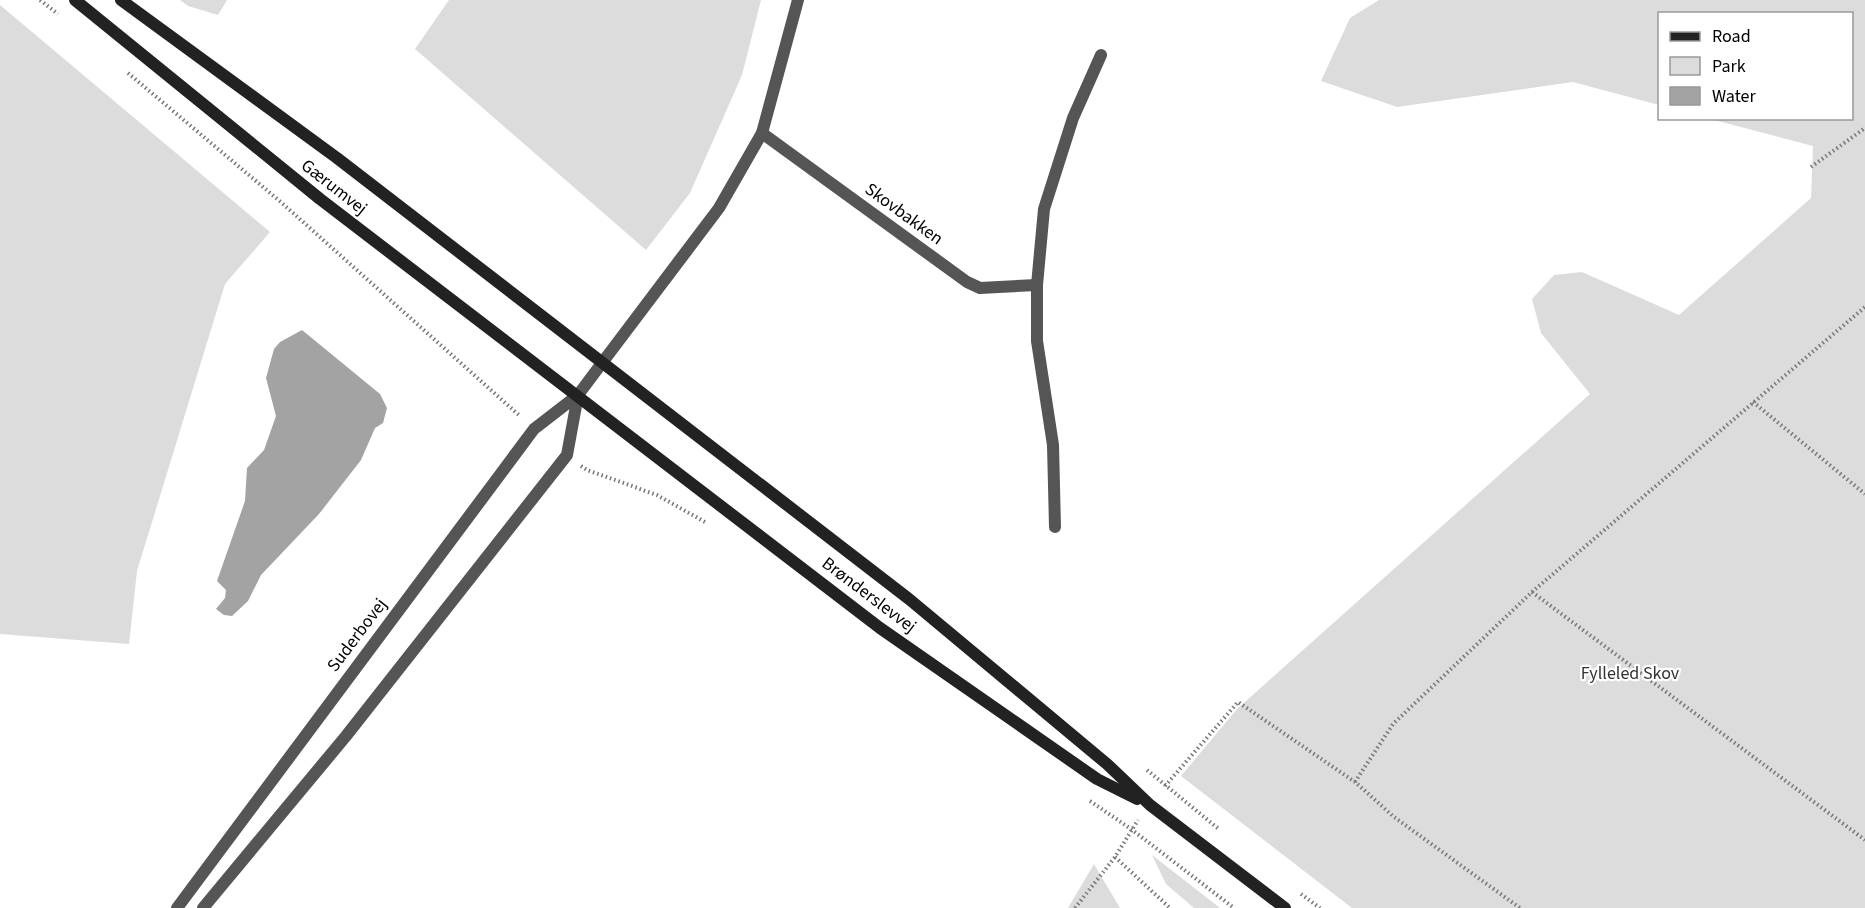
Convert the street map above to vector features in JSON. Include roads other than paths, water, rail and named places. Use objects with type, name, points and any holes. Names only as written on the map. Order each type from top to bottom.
[{"type":"main road","name":"Gærumvej","points":[[75,0],[320,199],[578,395]]},
{"type":"main road","name":"Gærumvej","points":[[121,0],[337,158],[602,363]]},
{"type":"main road","name":"Brønderslevvej","points":[[602,363],[909,599],[1107,764],[1150,805],[1285,908]]},
{"type":"main road","name":"Brønderslevvej","points":[[578,395],[880,628],[1097,779],[1150,805]]},
{"type":"street","points":[[602,363],[719,208],[762,133],[798,0]]},
{"type":"street","points":[[1055,527],[1053,445],[1037,341],[1037,285],[1044,209],[1072,118],[1101,55]]},
{"type":"street","name":"Skovbakken","points":[[762,133],[967,282],[980,288],[1037,285]]},
{"type":"street","name":"Suderbovej","points":[[177,908],[534,429],[578,395],[602,363]]},
{"type":"street","name":"Suderbovej","points":[[203,908],[346,736],[567,455],[578,395]]},
{"type":"water","points":[[302,330],[380,394],[387,408],[383,423],[375,428],[361,460],[319,514],[261,575],[248,601],[232,616],[224,615],[216,609],[225,598],[226,590],[217,581],[245,501],[247,468],[264,450],[276,416],[266,378],[274,349],[280,342]]},
{"type":"park label","name":"Fylleled Skov","points":[[1630,673]]}]
